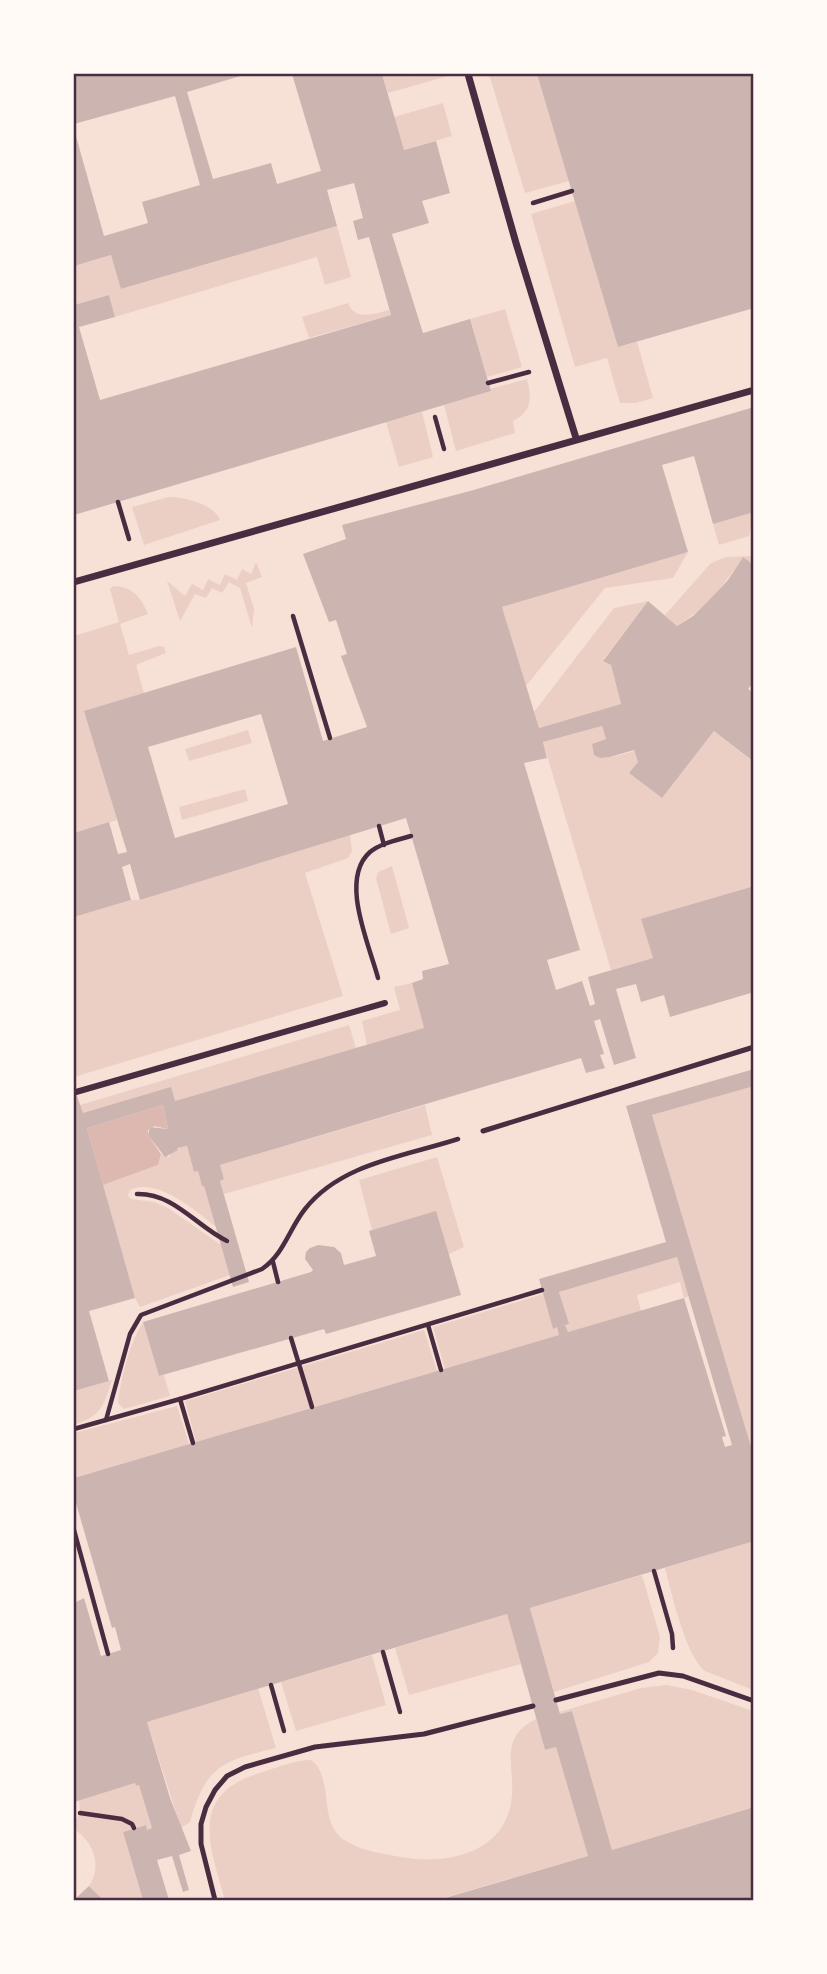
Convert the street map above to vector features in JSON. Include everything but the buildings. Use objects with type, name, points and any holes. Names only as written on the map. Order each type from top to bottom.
[{"type":"street","points":[[468,74],[576,439]]},
{"type":"street","points":[[74,582],[754,390]]},
{"type":"street","points":[[76,1093],[385,1003]]},
{"type":"lane","points":[[482,1130],[754,1047]]},
{"type":"lane","points":[[556,1700],[659,1674],[683,1676],[754,1701]]},
{"type":"lane","points":[[215,1900],[201,1844],[201,1824],[215,1790],[227,1776],[245,1767],[315,1747],[447,1729],[533,1706]]},
{"type":"path","points":[[507,210],[572,191]]},
{"type":"path","points":[[488,383],[553,365]]},
{"type":"path","points":[[435,417],[450,474]]},
{"type":"path","points":[[118,502],[125,526]]},
{"type":"path","points":[[293,616],[330,738]]},
{"type":"path","points":[[379,826],[384,845]]},
{"type":"path","points":[[385,1003],[355,894],[356,875],[361,862],[371,851],[411,836]]},
{"type":"path","points":[[106,1420],[130,1335],[141,1315],[248,1275],[273,1262],[304,1210],[324,1190],[356,1170],[482,1130]]},
{"type":"path","points":[[137,1194],[168,1202],[227,1241]]},
{"type":"path","points":[[273,1262],[278,1282]]},
{"type":"path","points":[[74,1429],[542,1290]]},
{"type":"path","points":[[428,1325],[441,1370]]},
{"type":"path","points":[[301,1362],[292,1337],[312,1407]]},
{"type":"path","points":[[180,1399],[193,1443]]},
{"type":"path","points":[[74,1530],[108,1654]]},
{"type":"path","points":[[654,1571],[669,1621]]},
{"type":"path","points":[[383,1652],[400,1712]]},
{"type":"path","points":[[271,1685],[291,1754]]},
{"type":"path","points":[[80,1813],[122,1819],[134,1828]]},
{"type":"shaded area","points":[[382,74],[410,74],[412,77],[419,74],[448,76],[388,93]]},
{"type":"shaded area","points":[[489,74],[537,74],[569,181],[525,193]]},
{"type":"shaded area","points":[[443,103],[452,136],[404,150],[394,117]]},
{"type":"shaded area","points":[[575,201],[618,347],[637,342],[653,398],[636,403],[620,403],[607,358],[575,367],[531,214]]},
{"type":"shaded area","points":[[337,226],[351,277],[325,285],[317,257],[115,317],[109,295],[74,305],[74,266],[111,255],[122,289]]},
{"type":"shaded area","points":[[348,303],[351,309],[360,314],[389,310],[391,315],[309,338],[302,317]]},
{"type":"shaded area","points":[[505,309],[522,367],[487,377],[470,319]]},
{"type":"shaded area","points":[[527,379],[529,404],[524,413],[513,421],[515,433],[456,451],[444,405]]},
{"type":"shaded area","points":[[422,412],[433,457],[399,467],[386,422]]},
{"type":"shaded area","points":[[169,497],[191,500],[205,506],[217,514],[220,520],[144,545],[132,507]]},
{"type":"shaded area","points":[[753,512],[749,536],[719,545],[713,524]]},
{"type":"shaded area","points":[[688,552],[673,578],[605,588],[526,686],[502,607]]},
{"type":"shaded area","points":[[753,556],[753,565],[743,557],[714,595],[677,626],[665,615],[711,563],[726,557]]},
{"type":"shaded area","points":[[256,562],[262,577],[246,583],[254,609],[252,628],[240,588],[229,582],[222,593],[212,588],[206,598],[195,594],[180,621],[167,581],[185,596],[192,584],[203,590],[208,579],[220,585],[225,574],[237,580],[242,569],[251,574]]},
{"type":"shaded area","points":[[113,586],[131,590],[148,614],[120,624],[129,655],[159,646],[164,647],[166,653],[136,665],[144,693],[85,711],[117,820],[74,833],[74,636],[119,622],[110,589]]},
{"type":"shaded area","points":[[648,601],[603,660],[611,665],[621,704],[539,728],[534,712],[614,608]]},
{"type":"shaded area","points":[[602,726],[606,739],[592,744],[594,755],[609,757],[634,751],[638,762],[629,773],[662,798],[714,731],[753,762],[753,886],[642,919],[653,958],[611,970],[543,742]]},
{"type":"shaded area","points":[[248,730],[252,743],[189,761],[185,749]]},
{"type":"shaded area","points":[[245,789],[248,801],[182,820],[179,807]]},
{"type":"shaded area","points":[[350,835],[352,851],[348,858],[305,873],[343,996],[74,1077],[74,917],[131,900],[140,900]]},
{"type":"shaded area","points":[[392,866],[409,928],[391,934],[376,878],[378,872]]},
{"type":"shaded area","points":[[412,983],[424,1028],[367,1045],[362,1021],[400,1010],[394,987]]},
{"type":"shaded area","points":[[349,1025],[356,1048],[175,1101],[83,1113],[80,1105]]},
{"type":"shaded area","points":[[753,1086],[753,1457],[652,1115]]},
{"type":"shaded area","points":[[163,1105],[168,1129],[154,1126],[148,1130],[148,1135],[161,1154],[158,1165],[103,1185],[87,1128]]},
{"type":"shaded area","points":[[425,1105],[432,1135],[224,1194],[220,1181],[224,1179],[220,1165]]},
{"type":"shaded area","points":[[187,1146],[194,1172],[198,1171],[204,1186],[216,1227],[164,1192],[141,1187],[130,1190],[128,1196],[168,1208],[221,1245],[230,1275],[140,1307],[135,1298],[103,1185],[158,1165],[161,1154],[169,1157],[177,1148]]},
{"type":"shaded area","points":[[437,1157],[464,1247],[449,1254],[372,1230],[359,1180]]},
{"type":"shaded area","points":[[677,1257],[689,1296],[684,1298],[680,1282],[637,1295],[641,1311],[568,1332],[559,1292]]},
{"type":"shaded area","points":[[543,1294],[553,1328],[557,1327],[559,1335],[445,1369],[433,1327]]},
{"type":"shaded area","points":[[143,1322],[159,1376],[164,1375],[170,1396],[124,1409],[118,1403],[121,1382],[126,1361]]},
{"type":"shaded area","points":[[424,1330],[437,1371],[196,1442],[185,1401]]},
{"type":"shaded area","points":[[112,1380],[100,1409],[90,1418],[74,1425],[74,1391]]},
{"type":"shaded area","points":[[177,1406],[189,1444],[74,1478],[74,1433]]},
{"type":"shaded area","points":[[754,1541],[753,1690],[705,1671],[698,1663],[685,1638],[665,1568]]},
{"type":"shaded area","points":[[642,1575],[660,1637],[658,1653],[649,1662],[554,1692],[530,1608]]},
{"type":"shaded area","points":[[507,1614],[521,1664],[409,1695],[395,1648]]},
{"type":"shaded area","points":[[372,1655],[386,1705],[296,1731],[281,1682]]},
{"type":"shaded area","points":[[667,1685],[692,1690],[753,1711],[753,1807],[612,1850],[572,1711],[559,1712],[641,1688]]},
{"type":"shaded area","points":[[258,1688],[276,1748],[242,1757],[218,1769],[202,1789],[190,1822],[181,1828],[147,1722]]},
{"type":"shaded area","points":[[536,1719],[545,1750],[556,1747],[588,1856],[436,1900],[225,1900],[210,1840],[210,1823],[214,1807],[223,1793],[239,1781],[287,1764],[311,1760],[322,1776],[332,1825],[346,1841],[364,1849],[401,1857],[452,1857],[469,1853],[484,1845],[505,1821],[511,1803],[512,1745],[524,1727]]},
{"type":"shaded area","points":[[135,1783],[136,1786],[140,1785],[152,1828],[147,1830],[145,1825],[123,1832],[143,1900],[103,1900],[89,1886],[95,1870],[94,1854],[86,1840],[74,1829],[74,1822],[80,1813],[79,1800]]}]
